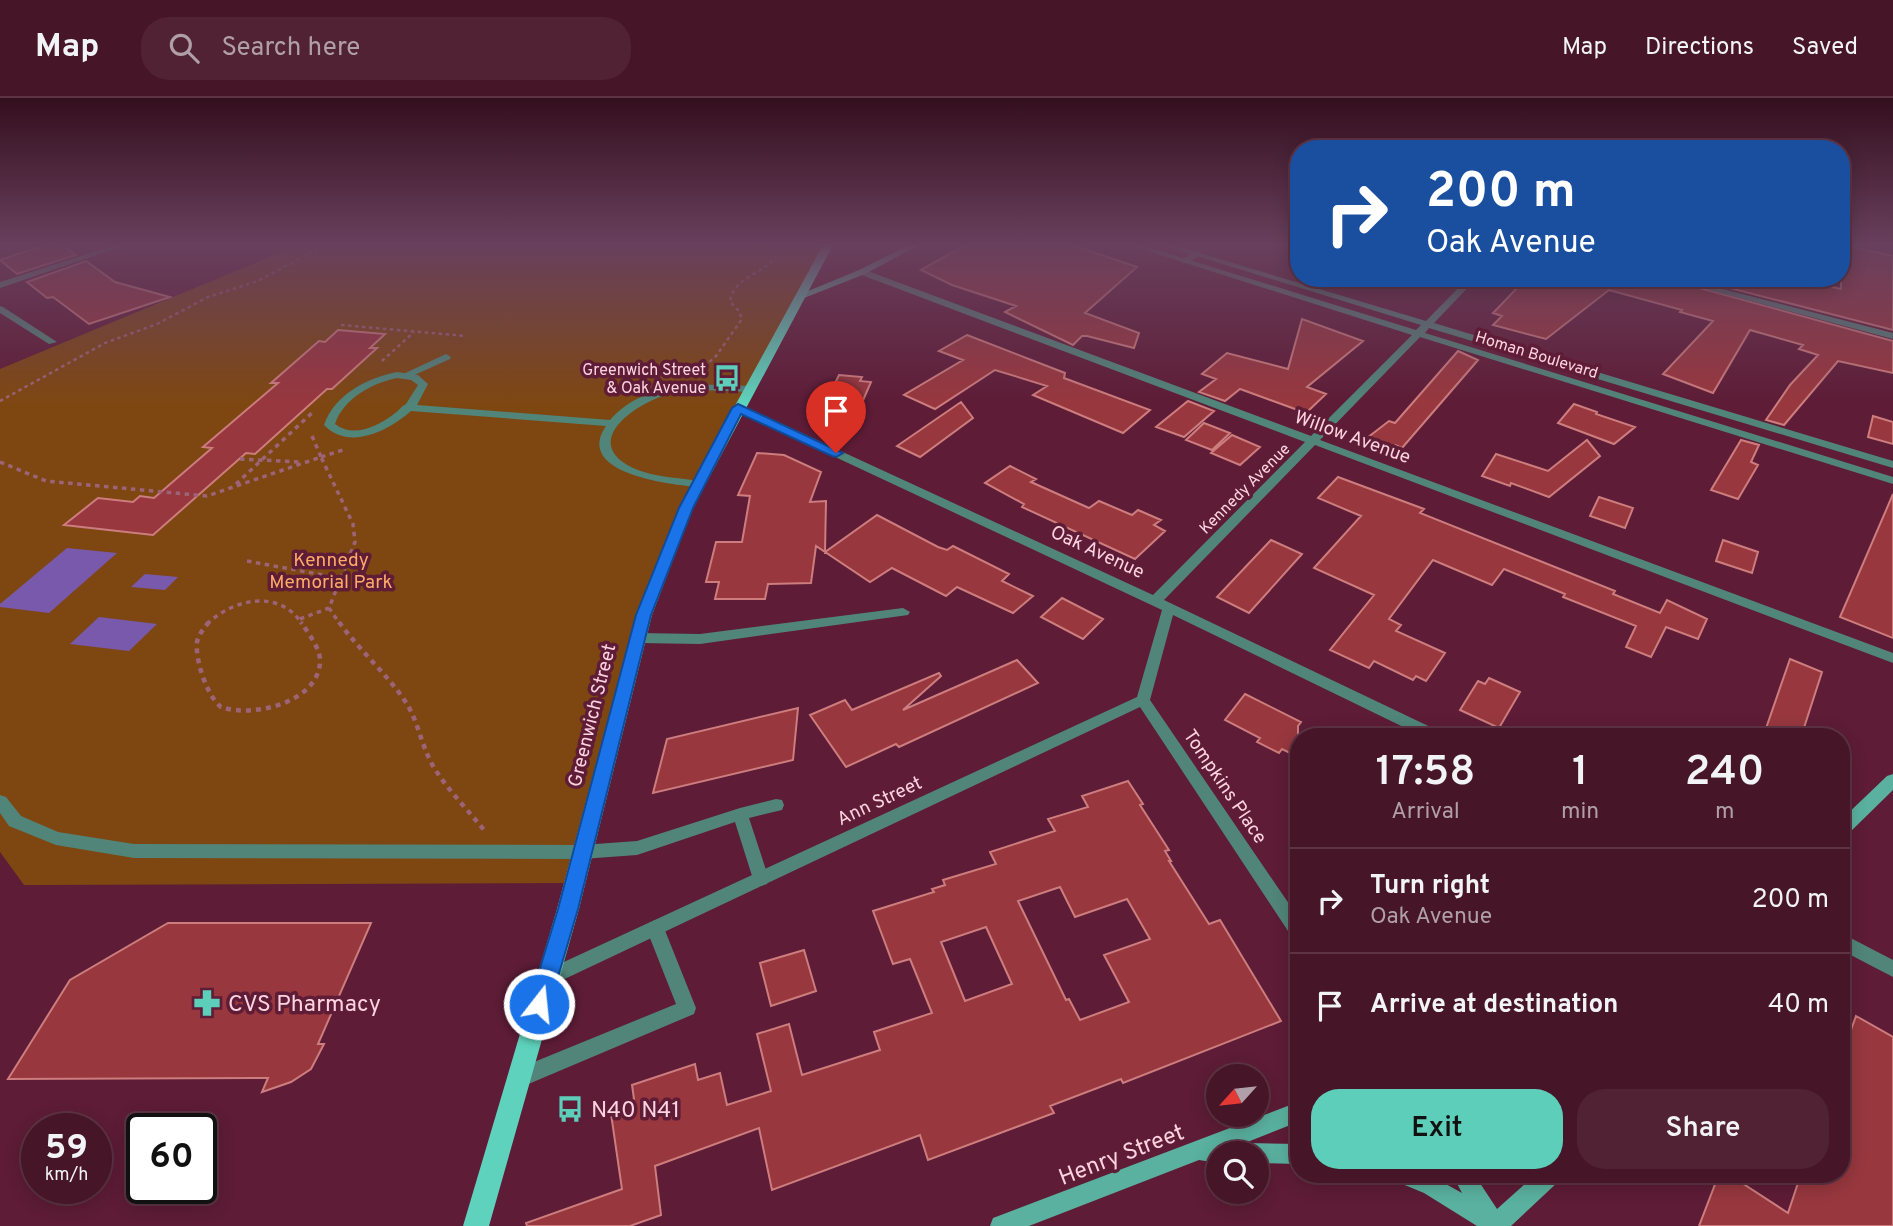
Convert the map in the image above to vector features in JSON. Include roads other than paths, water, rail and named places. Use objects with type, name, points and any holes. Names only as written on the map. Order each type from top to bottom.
[{"type":"main road","name":"Greenwich Street","points":[[476,1226],[582,852],[638,638],[667,555],[698,484],[800,298]]},
{"type":"main road","points":[[1850,822],[1893,780]]},
{"type":"main road","name":"Henry Street","points":[[1001,1226],[1290,1115]]},
{"type":"main road","points":[[1195,1152],[1290,1154]]},
{"type":"main road","points":[[1424,1183],[1496,1226]]},
{"type":"main road","points":[[1468,1183],[1496,1226]]},
{"type":"main road","points":[[1496,1226],[1542,1183]]},
{"type":"street","name":"Willow Avenue","points":[[930,298],[1893,658]]},
{"type":"street","name":"Homan Boulevard","points":[[1302,298],[1893,481]]},
{"type":"street","name":"Homan Boulevard","points":[[1340,298],[1893,465]]},
{"type":"street","name":"Kennedy Avenue","points":[[1162,604],[1312,441],[1453,298]]},
{"type":"street","points":[[1746,298],[1893,336]]},
{"type":"street","points":[[0,309],[52,342]]},
{"type":"street","points":[[406,375],[423,384],[418,394],[389,424],[369,432],[347,434],[332,429],[329,425],[334,414],[368,383],[386,377],[406,375],[446,357]]},
{"type":"street","points":[[698,484],[636,473],[618,464],[608,452],[606,444],[605,438],[611,423],[625,410],[645,399],[676,390],[695,387],[748,389]]},
{"type":"street","points":[[406,407],[611,423]]},
{"type":"street","name":"Oak Avenue","points":[[738,408],[1162,604],[1419,728]]},
{"type":"street","points":[[1712,425],[1718,412]]},
{"type":"street","points":[[1143,700],[1162,604]]},
{"type":"street","points":[[638,638],[700,639],[903,612]]},
{"type":"street","name":"Ann Street","points":[[546,979],[1143,700]]},
{"type":"street","name":"Tompkins Place","points":[[1143,700],[1290,918]]},
{"type":"street","points":[[0,801],[15,821],[56,838],[134,851],[582,852],[636,848],[776,805]]},
{"type":"street","points":[[740,814],[761,879]]},
{"type":"street","points":[[519,1077],[688,1008],[655,928]]},
{"type":"street","points":[[1850,946],[1893,969]]},
{"type":"place","name":"Greenwich Street & Oak Avenue","points":[[727,378]]},
{"type":"place","name":"CVS Pharmacy","points":[[207,1003]]},
{"type":"place","name":"N40 N41","points":[[570,1109]]},
{"type":"park label","name":"Kennedy Memorial Park","points":[[331,570]]}]
